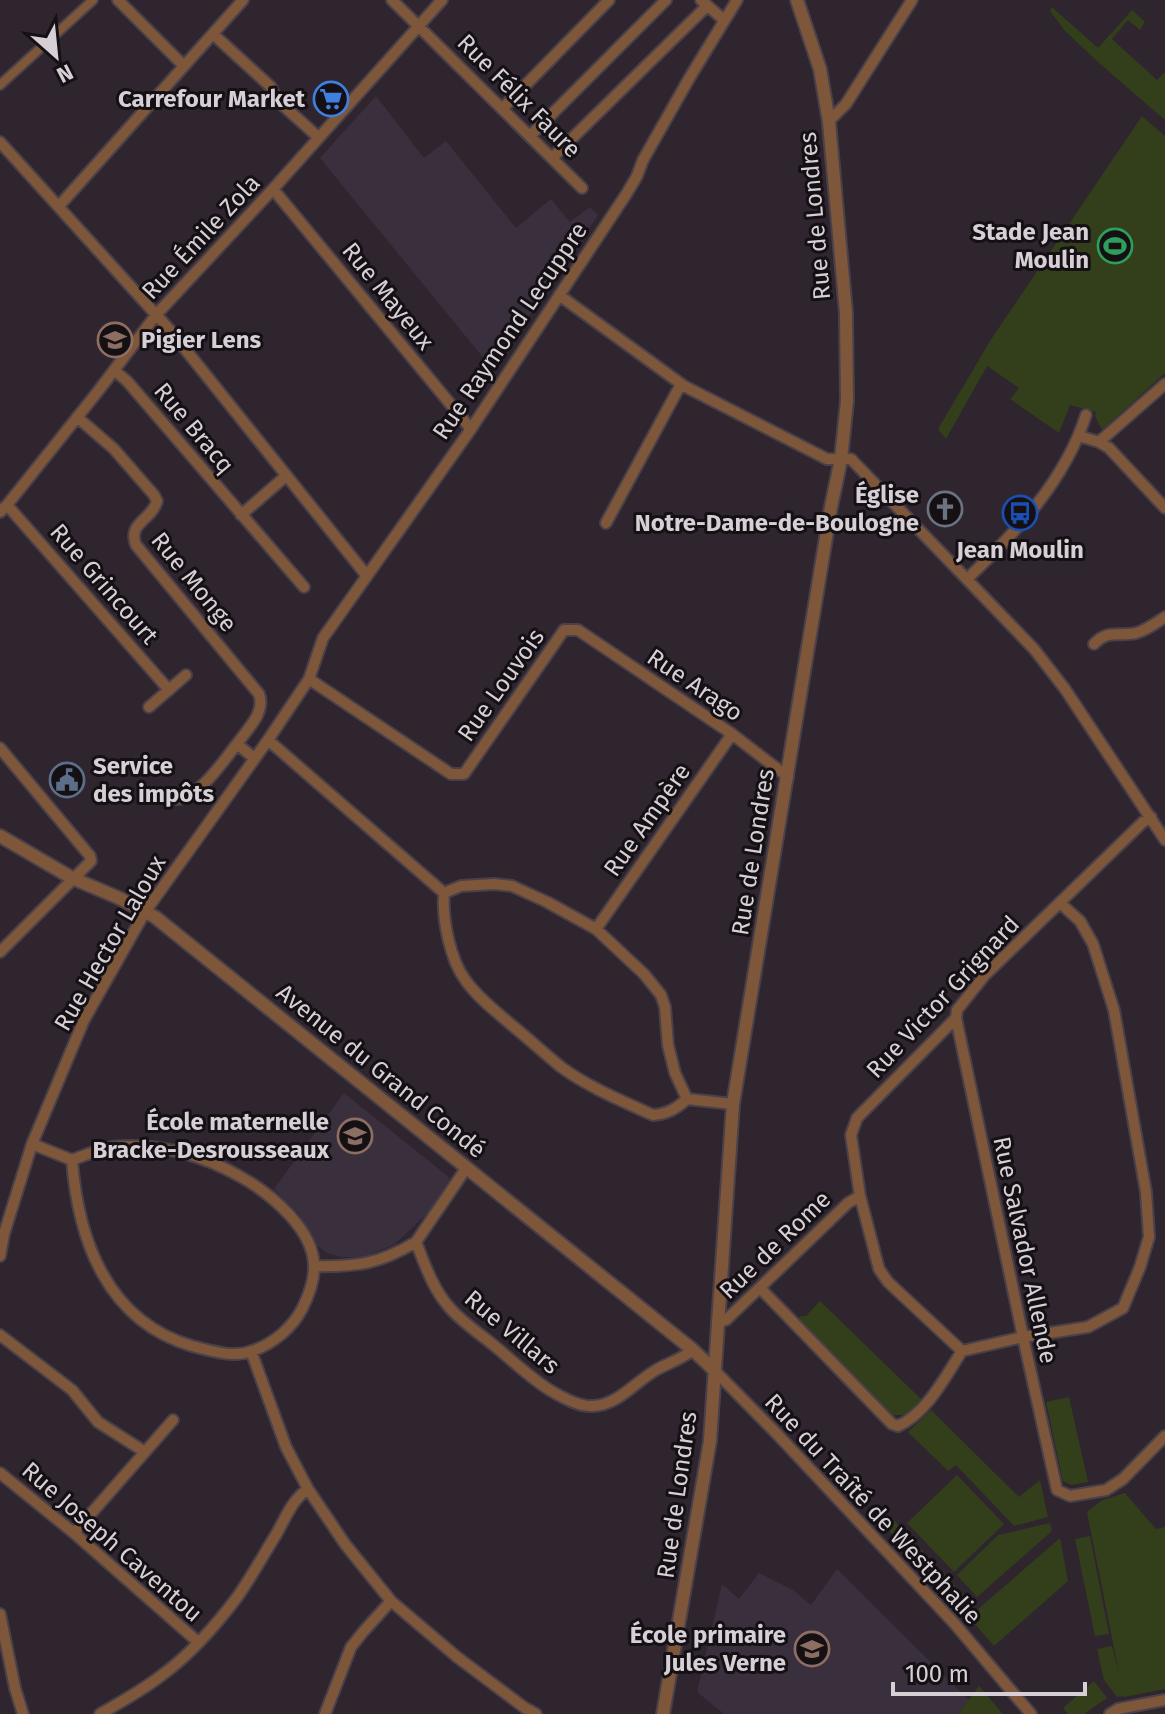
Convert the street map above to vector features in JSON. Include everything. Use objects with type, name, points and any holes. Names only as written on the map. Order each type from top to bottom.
[{"type":"street","points":[[0,85],[93,0]]},
{"type":"street","points":[[118,0],[184,66]]},
{"type":"street","points":[[59,206],[243,0]]},
{"type":"street","name":"Rue Félix Faure","points":[[392,0],[582,188]]},
{"type":"street","name":"Rue Émile Zola","points":[[4,508],[156,315],[442,0]]},
{"type":"street","points":[[502,109],[609,0]]},
{"type":"street","points":[[530,136],[666,0]]},
{"type":"street","name":"Rue Raymond Lecuppre","points":[[309,679],[323,638],[524,352],[627,193],[643,160],[737,0]]},
{"type":"street","name":"Rue de Londres","points":[[663,1714],[710,1441],[733,1104],[841,459],[847,401],[846,313],[829,121],[820,69],[797,0]]},
{"type":"street","points":[[829,121],[846,104],[912,0]]},
{"type":"street","points":[[552,158],[704,3],[724,20]]},
{"type":"street","points":[[213,34],[271,87],[276,99],[318,137]]},
{"type":"street","points":[[0,142],[156,315],[367,576]]},
{"type":"street","name":"Rue Mayeux","points":[[273,189],[471,429]]},
{"type":"street","points":[[559,295],[681,384],[827,459],[851,459],[1034,649],[1165,840]]},
{"type":"street","name":"Rue Bracq","points":[[114,370],[127,381],[304,587]]},
{"type":"street","points":[[606,523],[681,384]]},
{"type":"street","points":[[1099,442],[1165,384]]},
{"type":"street","points":[[967,579],[1031,511],[1065,464],[1086,415]]},
{"type":"street","name":"Rue Monge","points":[[77,417],[114,449],[154,495],[157,501],[155,508],[134,530],[136,545],[259,694],[262,702],[260,712],[237,744]]},
{"type":"street","points":[[1079,436],[1109,448],[1165,508]]},
{"type":"street","points":[[241,515],[286,476]]},
{"type":"street","name":"Rue Grincourt","points":[[4,508],[29,528],[169,690]]},
{"type":"street","points":[[1094,644],[1105,634],[1141,632],[1165,617]]},
{"type":"street","name":"Rue Louvois","points":[[309,679],[451,774],[464,774],[564,630],[578,630]]},
{"type":"street","name":"Rue Arago","points":[[578,630],[732,734],[788,777]]},
{"type":"street","points":[[149,707],[186,675]]},
{"type":"street","name":"Rue Hector Laloux","points":[[0,1256],[32,1144],[84,1020],[145,912],[309,679]]},
{"type":"street","name":"Rue Ampère","points":[[596,929],[732,734]]},
{"type":"street","points":[[268,740],[444,893]]},
{"type":"street","points":[[177,799],[186,798],[201,787],[237,744],[254,758]]},
{"type":"street","points":[[0,748],[91,861],[0,952]]},
{"type":"street","name":"Rue Victor Grignard","points":[[962,1351],[888,1282],[879,1269],[860,1196],[851,1135],[857,1118],[956,1018],[957,1010],[985,975],[1151,817]]},
{"type":"street","name":"Avenue du Grand Condé","points":[[0,836],[72,878],[155,917],[693,1350],[715,1371]]},
{"type":"street","points":[[444,893],[461,886],[512,886],[596,929],[644,974],[661,995],[668,1045],[675,1073],[687,1099]]},
{"type":"street","points":[[444,893],[450,945],[465,980],[493,1009],[563,1068],[592,1086],[653,1115],[676,1109],[687,1099],[733,1104]]},
{"type":"street","points":[[760,1288],[892,1424],[898,1426],[924,1406],[962,1351],[1088,1327],[1123,1308],[1149,1237],[1146,1192],[1114,1010],[1093,944],[1080,921],[1060,903]]},
{"type":"street","name":"Rue Salvador Allende","points":[[956,1018],[1057,1490],[1070,1496],[1106,1490],[1123,1479],[1165,1436]]},
{"type":"street","points":[[32,1144],[72,1160],[111,1147],[134,1146],[176,1151],[217,1165],[259,1188],[290,1215],[311,1251],[314,1266],[312,1283],[294,1323],[268,1343],[238,1354],[185,1343],[153,1329],[115,1294],[103,1275],[86,1239],[76,1197],[72,1160]]},
{"type":"street","points":[[314,1266],[366,1264],[416,1242],[467,1167]]},
{"type":"street","name":"Rue de Rome","points":[[718,1322],[726,1320],[848,1203],[860,1196]]},
{"type":"street","name":"Rue Villars","points":[[416,1242],[434,1286],[450,1309],[553,1392],[582,1405],[591,1407],[612,1401],[642,1378],[693,1350]]},
{"type":"street","points":[[0,1335],[72,1390],[98,1422],[145,1452]]},
{"type":"street","points":[[251,1351],[286,1447],[308,1489],[345,1544],[391,1601],[522,1711],[536,1714]]},
{"type":"street","name":"Rue du Traîté de Westphalie","points":[[715,1371],[954,1623],[1031,1714]]},
{"type":"street","points":[[74,1533],[173,1420]]},
{"type":"street","name":"Rue Joseph Caventou","points":[[0,1473],[74,1533],[198,1642]]},
{"type":"street","points":[[100,1714],[162,1675],[198,1642],[238,1596],[292,1504],[308,1489]]},
{"type":"street","points":[[325,1714],[351,1647],[391,1601]]},
{"type":"street","points":[[0,1614],[23,1714]]},
{"type":"street","points":[[1110,1714],[1118,1709],[1165,1700]]},
{"type":"shaded area","points":[[376,96],[424,158],[446,141],[516,228],[551,199],[570,222],[590,207],[598,215],[499,358],[501,360],[494,371],[320,158]]},
{"type":"shaded area","name":"École maternelle Bracke-Desrousseaux","points":[[344,1093],[450,1178],[429,1212],[394,1245],[364,1257],[341,1257],[327,1253],[315,1244],[299,1214],[274,1189]]},
{"type":"shaded area","name":"École primaire Jules Verne","points":[[837,1569],[969,1700],[958,1714],[724,1714],[697,1692],[722,1584],[739,1599],[759,1573],[793,1590],[811,1605]]},
{"type":"green space","points":[[1052,7],[1098,48],[1132,10],[1145,22],[1140,30],[1128,20],[1112,39],[1157,80],[1165,72],[1165,120],[1065,31],[1050,11]]},
{"type":"green space","points":[[1142,116],[1165,136],[1165,373],[1102,430],[1096,412],[1070,405],[1059,433],[1010,399],[1019,388],[987,366],[946,439],[938,429],[990,341]]},
{"type":"green space","points":[[820,1301],[922,1400],[907,1415],[893,1415],[798,1321]]},
{"type":"green space","points":[[1069,1397],[1088,1482],[1071,1485],[1063,1481],[1046,1402]]},
{"type":"green space","points":[[931,1410],[1019,1497],[1040,1480],[1048,1517],[1014,1526],[956,1465],[948,1471],[908,1432]]},
{"type":"green space","points":[[957,1475],[1004,1524],[954,1572],[907,1523]]},
{"type":"green space","points":[[1125,1493],[1156,1529],[1165,1527],[1165,1689],[1117,1697],[1104,1680],[1097,1649],[1112,1646],[1119,1673],[1087,1512],[1102,1500]]},
{"type":"green space","points":[[893,1519],[970,1602],[962,1609],[885,1527]]},
{"type":"green space","points":[[1050,1523],[1052,1531],[977,1597],[957,1575],[998,1535]]},
{"type":"green space","points":[[1090,1536],[1109,1634],[1095,1636],[1075,1539]]},
{"type":"green space","points":[[1060,1538],[1068,1581],[994,1646],[969,1617]]},
{"type":"green space","points":[[1094,1681],[1107,1698],[1084,1714],[1068,1714],[1063,1708]]},
{"type":"green space","points":[[979,1686],[1003,1714],[958,1714]]},
{"type":"place","name":"Carrefour Market","points":[[331,99]]},
{"type":"place","name":"Stade Jean Moulin","points":[[1115,246]]},
{"type":"place","name":"Pigier Lens","points":[[115,340]]},
{"type":"place","name":"Église Notre-Dame-de-Boulogne","points":[[945,509]]},
{"type":"place","name":"Jean Moulin","points":[[1020,513]]},
{"type":"place","name":"Service des impôts","points":[[67,780]]},
{"type":"place","name":"École maternelle Bracke-Desrousseaux","points":[[355,1136]]},
{"type":"place","name":"École primaire Jules Verne","points":[[812,1649]]}]
